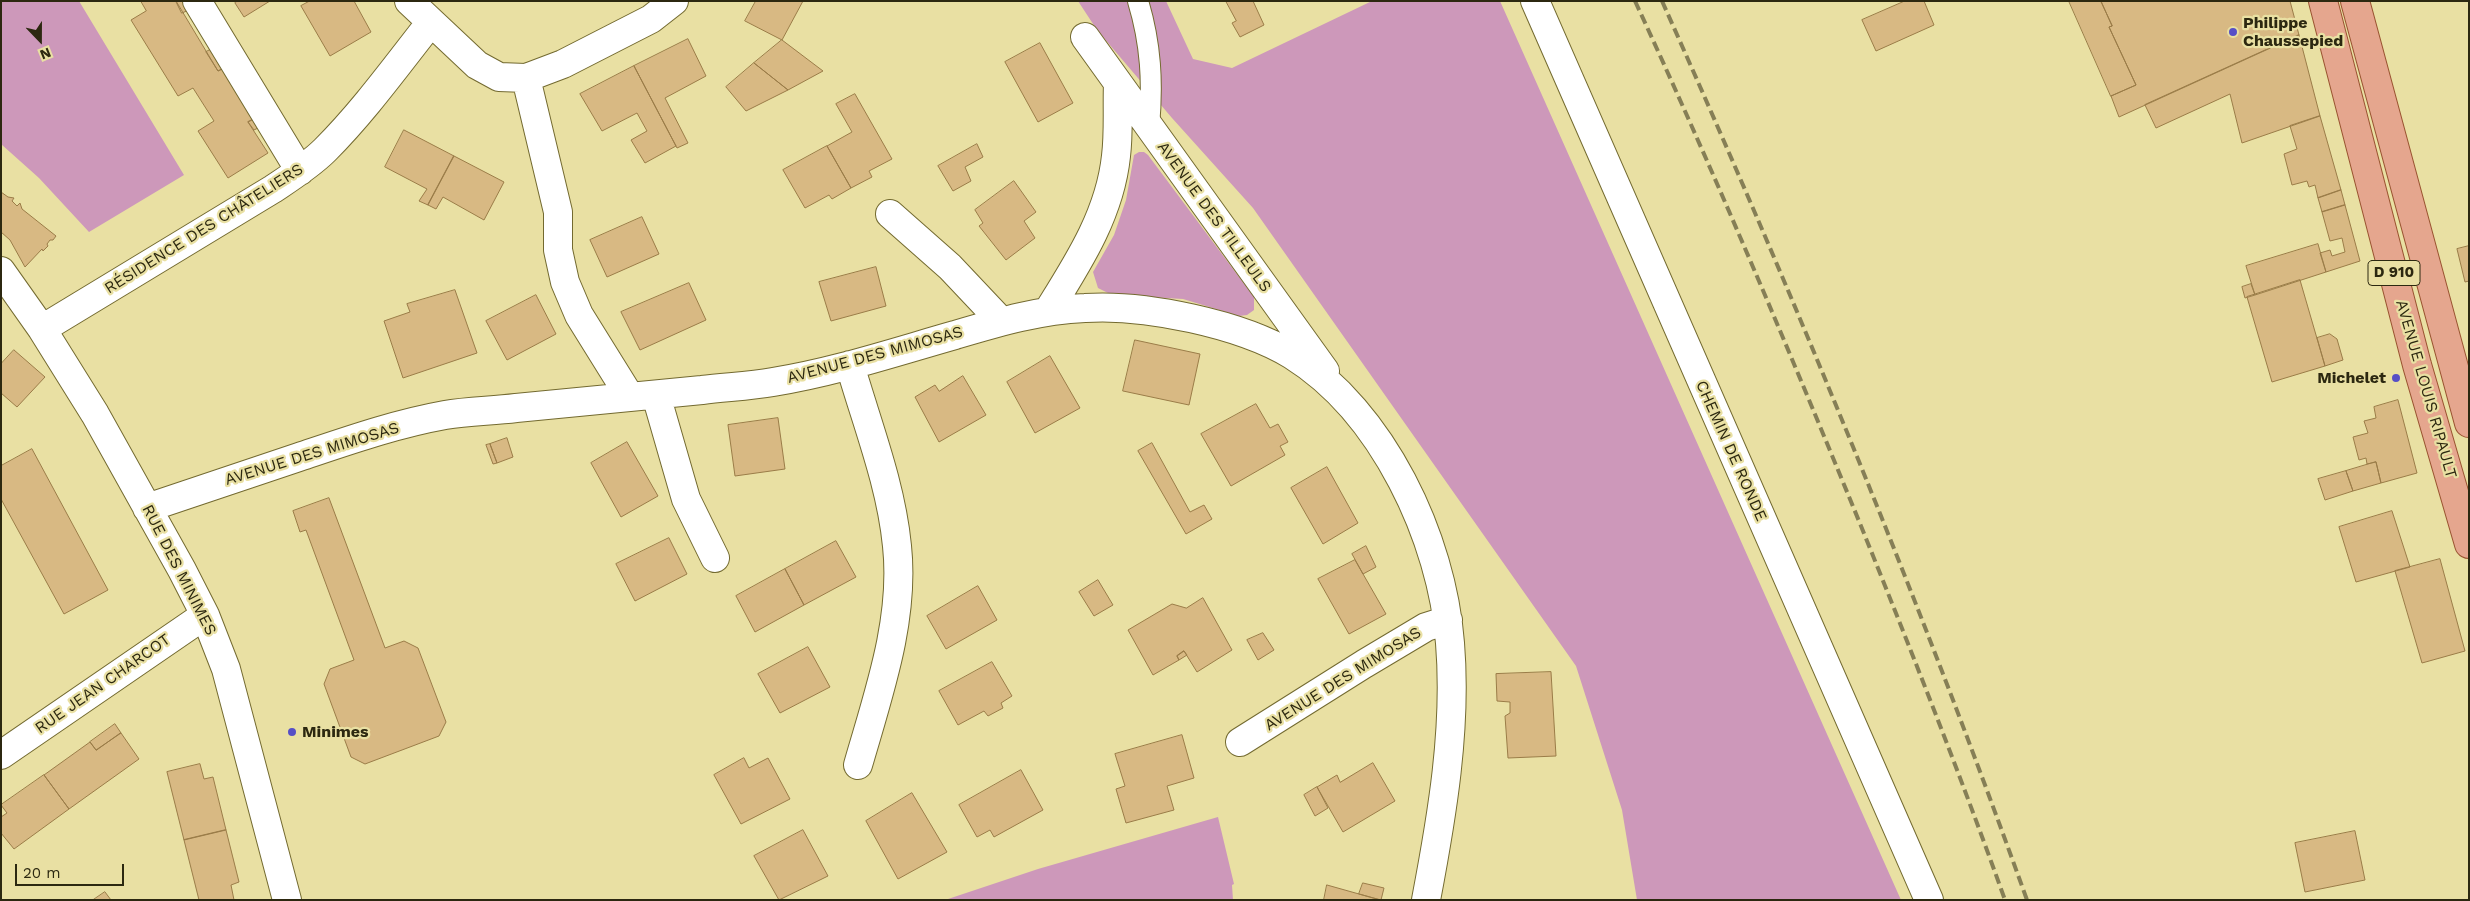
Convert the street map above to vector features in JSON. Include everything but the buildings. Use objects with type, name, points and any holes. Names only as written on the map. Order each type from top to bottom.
[{"type":"main road","name":"AVENUE LOUIS RIPAULT","points":[[2323,1],[2417,365],[2469,544]]},
{"type":"main road","name":"AVENUE LOUIS RIPAULT","points":[[2355,1],[2469,423]]},
{"type":"street","points":[[197,1],[300,171]]},
{"type":"street","points":[[410,1],[477,65],[500,77],[526,78],[563,64],[650,19],[674,1]]},
{"type":"street","name":"CHEMIN DE RONDE","points":[[1535,1],[1929,900]]},
{"type":"street","name":"RÉSIDENCE DES CHÂTELIERS","points":[[42,329],[300,171],[325,150],[431,22]]},
{"type":"street","name":"AVENUE DES TILLEULS","points":[[1084,37],[1344,396]]},
{"type":"street","points":[[526,78],[558,212],[558,250],[565,282],[579,315],[643,396],[686,499],[715,558]]},
{"type":"street","points":[[1048,311],[1086,250],[1104,206],[1116,156],[1118,83]]},
{"type":"street","points":[[890,214],[950,267],[1001,321]]},
{"type":"street","name":"RUE DES MINIMES","points":[[1,271],[42,329],[95,414],[205,615],[226,669],[287,900]]},
{"type":"street","name":"AVENUE DES MIMOSAS","points":[[147,508],[357,437],[445,415],[772,382],[850,365],[1026,314],[1089,307],[1157,312],[1231,328],[1291,355],[1344,396],[1368,426],[1391,463],[1429,545],[1441,582],[1451,645],[1451,735],[1434,860],[1426,900]]},
{"type":"street","points":[[850,365],[889,496],[897,546],[898,581],[892,635],[858,766]]},
{"type":"street","name":"RUE JEAN CHARCOT","points":[[1,755],[205,615]]},
{"type":"street","name":"AVENUE DES MIMOSAS","points":[[1240,742],[1395,645],[1426,627],[1448,620]]},
{"type":"lane","points":[[1138,1],[1146,27],[1151,60],[1152,93],[1149,127]]},
{"type":"shaded area","points":[[1,1],[79,1],[184,175],[89,232],[39,178],[1,144]]},
{"type":"shaded area","points":[[1078,1],[1166,1],[1193,59],[1232,68],[1372,1],[1500,1],[1901,900],[1637,900],[1622,810],[1576,666],[1253,208],[1172,118],[1097,30]]},
{"type":"shaded area","points":[[1144,152],[1148,155],[1254,297],[1254,310],[1247,315],[1239,316],[1183,299],[1112,295],[1098,288],[1093,272],[1114,235],[1126,200],[1134,155]]},
{"type":"shaded area","points":[[1218,817],[1234,884],[1232,885],[1233,900],[945,900],[1038,869]]},
{"type":"railway","points":[[1635,1],[1723,197],[1834,460],[1935,712],[2005,900]]},
{"type":"railway","points":[[1662,1],[1807,335],[1853,447],[1943,673],[2027,900]]},
{"type":"place","name":"Philippe Chaussepied","points":[[2233,32]]},
{"type":"place","name":"Michelet","points":[[2396,378]]},
{"type":"place","name":"Minimes","points":[[292,732]]}]
